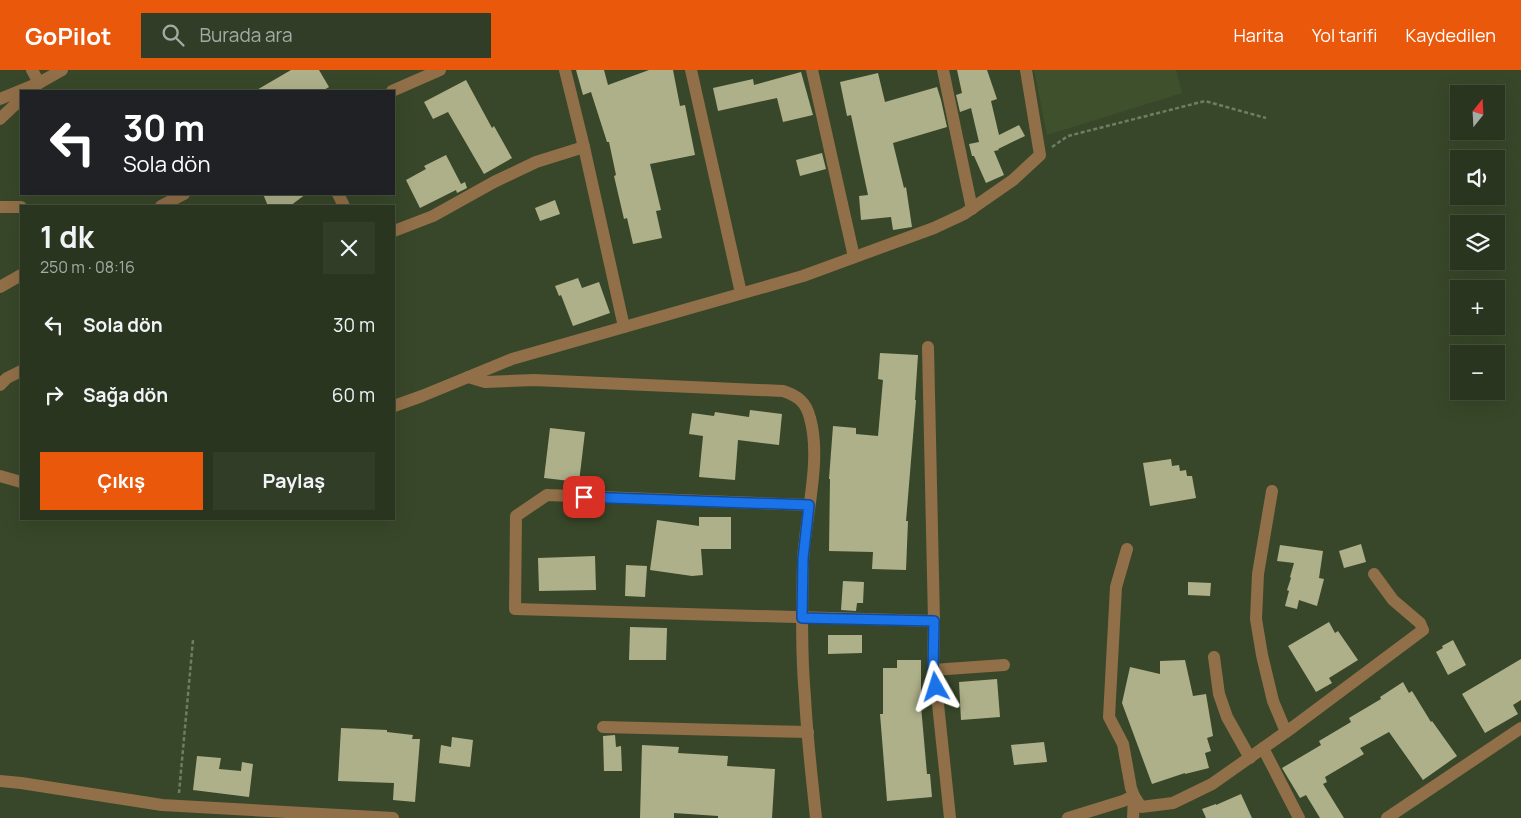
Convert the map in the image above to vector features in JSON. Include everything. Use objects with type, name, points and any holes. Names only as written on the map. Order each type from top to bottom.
[{"type":"street","points":[[32,70],[34,87],[62,70]]},
{"type":"street","points":[[394,90],[440,70]]},
{"type":"street","points":[[565,70],[624,327]]},
{"type":"street","points":[[691,70],[741,293]]},
{"type":"street","points":[[812,70],[854,257]]},
{"type":"street","points":[[943,70],[972,209]]},
{"type":"street","points":[[395,406],[512,359],[803,276],[934,228],[964,214],[1014,180],[1040,155],[1026,70]]},
{"type":"street","points":[[0,99],[20,92]]},
{"type":"street","points":[[0,119],[20,100]]},
{"type":"street","points":[[395,231],[433,216],[494,182],[536,162],[584,147]]},
{"type":"street","points":[[162,205],[182,195]]},
{"type":"street","points":[[0,206],[20,207]]},
{"type":"street","points":[[0,287],[20,276]]},
{"type":"street","points":[[928,347],[934,621],[933,670],[950,818]]},
{"type":"street","points":[[0,385],[7,378],[20,371]]},
{"type":"street","points":[[468,377],[485,382],[534,380],[783,391],[794,394],[803,401],[810,417],[814,459],[803,559],[802,618],[804,697],[816,818]]},
{"type":"street","points":[[0,476],[20,482]]},
{"type":"street","points":[[1272,491],[1258,574],[1256,618],[1262,656],[1273,702],[1286,732]]},
{"type":"street","points":[[809,505],[547,495],[516,516],[515,608],[934,621]]},
{"type":"street","points":[[1126,549],[1116,587],[1109,717],[1123,744],[1131,788],[1140,807],[1173,803],[1212,784],[1286,732],[1423,630],[1420,623],[1393,600],[1374,574]]},
{"type":"street","points":[[1214,657],[1219,694],[1227,717],[1250,758]]},
{"type":"street","points":[[933,670],[1004,665]]},
{"type":"street","points":[[603,727],[808,732]]},
{"type":"street","points":[[1387,818],[1521,728]]},
{"type":"street","points":[[1263,748],[1299,818]]},
{"type":"street","points":[[0,781],[162,805],[393,818]]},
{"type":"street","points":[[1068,818],[1134,796]]},
{"type":"street","points":[[1133,818],[1134,796]]},
{"type":"path","points":[[1040,155],[1068,136],[1205,101],[1266,118]]},
{"type":"path","points":[[178,806],[193,640]]},
{"type":"shaded area","points":[[1034,70],[1176,70],[1182,93],[1047,135]]},
{"type":"building","points":[[291,70],[319,70],[329,87],[324,90],[257,90]]},
{"type":"building","points":[[576,70],[604,70],[608,85],[649,70],[673,70],[680,106],[685,105],[695,155],[650,164],[661,210],[656,211],[662,238],[633,244],[627,218],[624,219],[614,176],[616,175],[609,142],[607,142],[591,92],[583,95]]},
{"type":"building","points":[[957,70],[987,70],[997,99],[991,101],[999,135],[1019,125],[1025,136],[994,151],[1004,175],[986,183],[974,156],[972,156],[969,144],[979,142],[971,108],[960,112],[956,95],[962,93]]},
{"type":"building","points":[[801,72],[813,115],[783,122],[777,98],[718,111],[713,88],[753,79],[754,85]]},
{"type":"building","points":[[878,73],[885,102],[937,87],[947,127],[893,143],[904,188],[906,187],[912,227],[893,230],[891,217],[861,220],[859,196],[868,195],[851,115],[847,116],[840,82]]},
{"type":"building","points":[[466,80],[492,128],[494,126],[512,158],[484,174],[448,112],[433,119],[424,102]]},
{"type":"building","points":[[822,153],[826,169],[800,176],[796,160]]},
{"type":"building","points":[[446,155],[461,184],[465,182],[467,188],[457,193],[456,190],[420,208],[406,180],[426,169],[424,166]]},
{"type":"building","points":[[263,195],[305,195],[291,205],[268,205]]},
{"type":"building","points":[[555,200],[560,214],[540,221],[535,208]]},
{"type":"building","points":[[578,278],[582,288],[599,282],[610,313],[573,326],[561,295],[559,296],[555,286]]},
{"type":"building","points":[[880,353],[918,355],[906,521],[908,521],[906,570],[872,569],[873,552],[829,551],[829,479],[833,426],[856,428],[856,434],[878,436],[883,380],[878,379]]},
{"type":"building","points":[[750,410],[782,414],[779,445],[738,440],[735,480],[699,477],[703,436],[689,434],[692,413],[714,416],[715,412],[749,417]]},
{"type":"building","points":[[550,428],[585,432],[579,482],[544,478]]},
{"type":"building","points":[[1171,459],[1172,466],[1179,465],[1180,471],[1186,470],[1187,476],[1192,476],[1196,498],[1150,506],[1143,463]]},
{"type":"building","points":[[699,517],[731,517],[731,549],[701,549],[703,575],[692,576],[650,570],[657,520],[699,526]]},
{"type":"building","points":[[1361,544],[1366,562],[1344,568],[1339,551]]},
{"type":"building","points":[[1280,545],[1323,551],[1319,578],[1324,579],[1317,606],[1299,600],[1297,609],[1285,606],[1294,563],[1277,561]]},
{"type":"building","points":[[595,556],[596,590],[539,591],[538,558]]},
{"type":"building","points":[[626,565],[647,566],[645,597],[625,596]]},
{"type":"building","points":[[843,581],[864,582],[863,603],[857,603],[856,611],[841,610]]},
{"type":"building","points":[[1188,582],[1211,583],[1210,596],[1188,595]]},
{"type":"building","points":[[1329,622],[1335,633],[1338,631],[1358,660],[1329,678],[1332,683],[1316,692],[1288,646]]},
{"type":"building","points":[[630,627],[667,628],[666,660],[629,660]]},
{"type":"building","points":[[828,635],[862,635],[862,653],[828,654]]},
{"type":"building","points":[[1453,640],[1466,665],[1448,675],[1436,652]]},
{"type":"building","points":[[1521,659],[1521,700],[1513,705],[1518,714],[1485,733],[1462,694]]},
{"type":"building","points":[[897,660],[921,660],[921,706],[927,774],[930,774],[932,797],[887,801],[880,714],[883,714],[883,668],[897,668]]},
{"type":"building","points":[[1185,660],[1193,696],[1206,694],[1213,736],[1207,738],[1211,751],[1205,753],[1209,768],[1185,773],[1152,784],[1122,703],[1130,667],[1160,674],[1160,661]]},
{"type":"building","points":[[997,679],[1000,717],[961,720],[959,682]]},
{"type":"building","points":[[1403,682],[1409,693],[1412,691],[1431,722],[1457,756],[1423,780],[1389,732],[1360,748],[1364,754],[1325,777],[1327,782],[1323,784],[1344,818],[1320,818],[1306,795],[1300,798],[1282,768],[1321,745],[1319,741],[1351,722],[1349,718],[1381,699],[1380,697]]},
{"type":"building","points":[[341,728],[387,730],[387,732],[413,735],[412,739],[420,739],[415,802],[393,800],[394,783],[338,781]]},
{"type":"building","points":[[615,735],[616,747],[621,746],[622,771],[604,771],[603,736]]},
{"type":"building","points":[[452,737],[473,740],[470,767],[439,763],[441,745],[451,747]]},
{"type":"building","points":[[1044,742],[1047,762],[1014,765],[1011,745]]},
{"type":"building","points":[[642,745],[679,747],[678,753],[728,756],[727,766],[775,769],[772,818],[718,818],[718,816],[674,813],[674,818],[640,818]]},
{"type":"building","points":[[197,756],[221,758],[219,769],[241,771],[242,762],[253,764],[249,797],[193,790]]},
{"type":"building","points":[[1241,794],[1252,818],[1206,818],[1202,809]]},
{"type":"route","points":[[584,497],[809,505],[803,559],[802,618],[934,621],[933,670],[936,687]]}]
